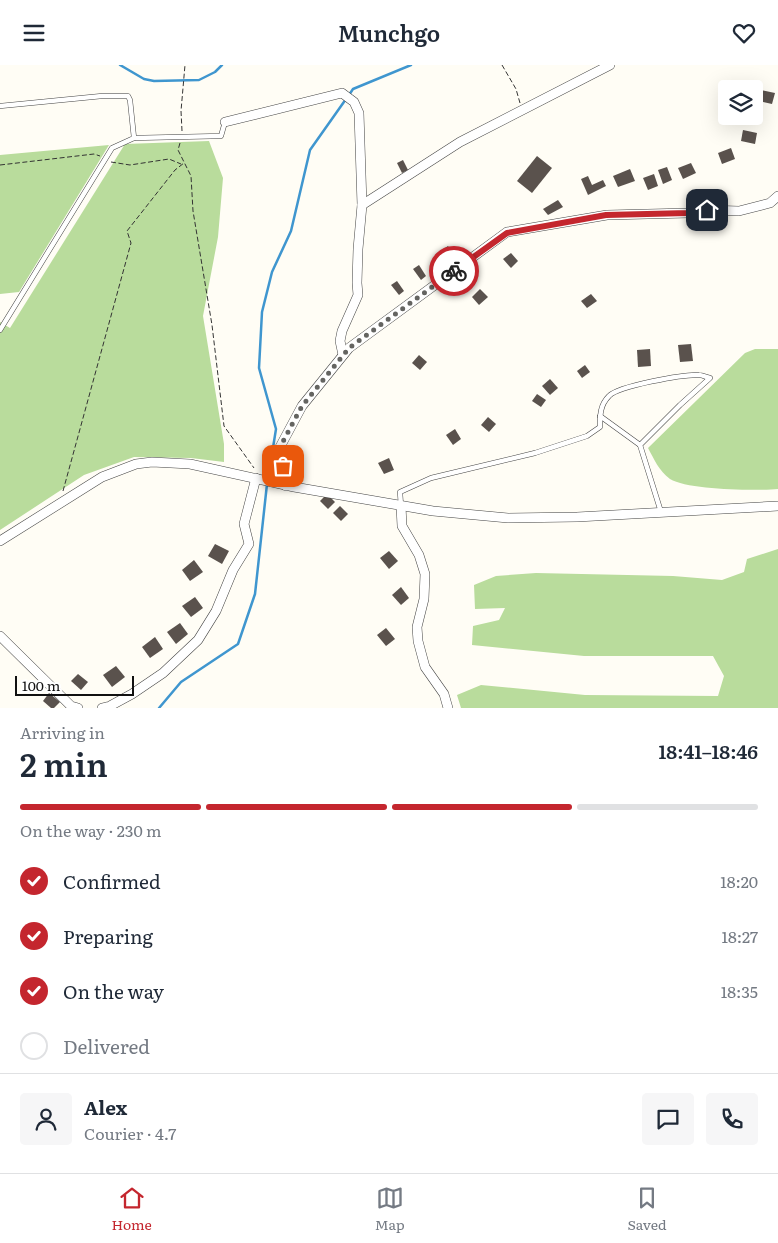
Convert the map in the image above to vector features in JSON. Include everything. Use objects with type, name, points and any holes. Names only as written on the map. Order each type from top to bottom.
[{"type":"street","points":[[362,205],[460,142],[610,65]]},
{"type":"street","points":[[225,122],[344,93],[352,100],[358,113],[362,205],[356,283],[358,295],[342,331],[340,341],[343,355]]},
{"type":"street","points":[[285,485],[280,447],[302,406],[343,355],[356,343],[507,233],[606,215],[688,213],[707,210],[739,211],[770,203],[778,196]]},
{"type":"street","points":[[0,541],[102,477],[136,464],[152,462],[190,464],[285,485],[433,511],[508,517],[577,517],[778,507]]},
{"type":"street","points":[[102,708],[110,706],[132,694],[163,673],[198,640],[216,611],[233,570],[249,545],[244,523],[260,479]]},
{"type":"street","points":[[401,506],[402,526],[419,555],[425,574],[424,599],[417,627],[418,641],[425,667],[444,694],[448,708]]},
{"type":"street","points":[[0,636],[73,707]]},
{"type":"lane","points":[[0,106],[102,96],[128,96],[134,138]]},
{"type":"lane","points":[[0,330],[112,148],[134,138],[221,136],[225,122]]},
{"type":"lane","points":[[401,506],[400,492],[431,478],[535,453],[587,436],[600,427],[601,406],[611,393],[665,379],[699,374],[710,378],[640,445]]},
{"type":"lane","points":[[600,416],[640,445],[662,513]]},
{"type":"path","points":[[185,65],[181,137],[178,150],[191,176],[193,211],[212,325],[224,426],[260,479]]},
{"type":"path","points":[[502,65],[516,89],[522,111]]},
{"type":"path","points":[[0,165],[94,154],[115,163],[130,165],[169,159],[181,165]]},
{"type":"path","points":[[60,502],[131,243],[128,231],[184,162]]},
{"type":"green space","points":[[209,141],[223,178],[218,237],[203,316],[224,444],[224,462],[191,458],[134,457],[84,475],[0,530],[0,322],[10,328],[125,144]]},
{"type":"green space","points":[[109,145],[19,292],[0,294],[0,155]]},
{"type":"green space","points":[[755,349],[778,349],[778,489],[739,490],[706,488],[679,483],[670,479],[660,469],[648,448],[745,353]]},
{"type":"green space","points":[[778,549],[778,708],[461,708],[457,695],[481,685],[585,695],[718,696],[724,676],[713,656],[584,656],[472,645],[473,626],[499,620],[505,608],[475,609],[474,585],[496,576],[536,573],[673,576],[722,580],[744,572],[747,559]]},
{"type":"building","points":[[763,90],[775,93],[772,104],[763,102]]},
{"type":"building","points":[[743,130],[757,133],[755,144],[741,141]]},
{"type":"building","points":[[731,148],[735,159],[722,164],[718,153]]},
{"type":"building","points":[[537,156],[552,168],[532,193],[517,181]]},
{"type":"building","points":[[403,160],[408,170],[402,173],[397,163]]},
{"type":"building","points":[[691,163],[696,173],[683,179],[678,168]]},
{"type":"building","points":[[667,167],[672,180],[663,184],[658,170]]},
{"type":"building","points":[[630,169],[635,181],[618,187],[613,176]]},
{"type":"building","points":[[654,174],[658,186],[648,190],[643,178]]},
{"type":"building","points":[[588,176],[592,185],[603,180],[606,186],[588,195],[581,179]]},
{"type":"building","points":[[558,200],[563,207],[548,215],[543,209]]},
{"type":"building","points":[[448,246],[454,255],[448,259],[442,250]]},
{"type":"building","points":[[511,253],[518,261],[511,268],[503,259]]},
{"type":"building","points":[[419,265],[426,276],[421,280],[413,269]]},
{"type":"building","points":[[397,281],[404,291],[399,295],[391,285]]},
{"type":"building","points":[[480,289],[488,297],[479,305],[472,297]]},
{"type":"building","points":[[591,294],[597,301],[587,308],[581,301]]},
{"type":"building","points":[[691,344],[693,361],[680,362],[678,345]]},
{"type":"building","points":[[650,349],[651,366],[638,367],[637,350]]},
{"type":"building","points":[[419,355],[427,362],[420,370],[412,363]]},
{"type":"building","points":[[585,365],[590,372],[582,378],[577,371]]},
{"type":"building","points":[[550,379],[558,388],[550,395],[542,386]]},
{"type":"building","points":[[537,394],[546,400],[541,407],[532,401]]},
{"type":"building","points":[[488,417],[496,424],[489,432],[481,425]]},
{"type":"building","points":[[455,429],[461,439],[453,445],[446,435]]},
{"type":"building","points":[[389,458],[394,470],[384,474],[378,463]]},
{"type":"building","points":[[327,494],[335,502],[328,509],[320,501]]},
{"type":"building","points":[[340,506],[348,514],[341,521],[333,513]]},
{"type":"building","points":[[215,544],[229,551],[222,564],[208,556]]},
{"type":"building","points":[[389,551],[398,561],[389,569],[380,558]]},
{"type":"building","points":[[194,560],[203,572],[190,581],[182,570]]},
{"type":"building","points":[[401,587],[409,598],[401,605],[392,595]]},
{"type":"building","points":[[195,597],[203,608],[191,617],[182,606]]},
{"type":"building","points":[[180,623],[188,634],[176,644],[167,632]]},
{"type":"building","points":[[386,628],[395,639],[386,646],[377,635]]},
{"type":"building","points":[[155,637],[163,649],[150,658],[142,647]]},
{"type":"building","points":[[116,666],[125,677],[112,687],[103,675]]},
{"type":"building","points":[[78,674],[88,682],[81,690],[71,681]]},
{"type":"building","points":[[49,693],[60,702],[54,708],[51,708],[43,701]]},
{"type":"waterway","points":[[120,65],[144,79],[154,81],[199,80],[215,72],[222,65]]},
{"type":"waterway","points":[[349,95],[353,89],[411,65]]},
{"type":"waterway","points":[[268,479],[276,429],[259,368],[262,312],[272,272],[291,231],[310,150],[346,99]]},
{"type":"waterway","points":[[159,708],[181,682],[238,644],[255,594],[267,484]]},
{"type":"way so far","points":[[283,466],[280,447],[302,406],[349,348],[454,271]]},
{"type":"route","points":[[454,271],[507,233],[548,224],[606,215],[688,213],[707,210]]}]
